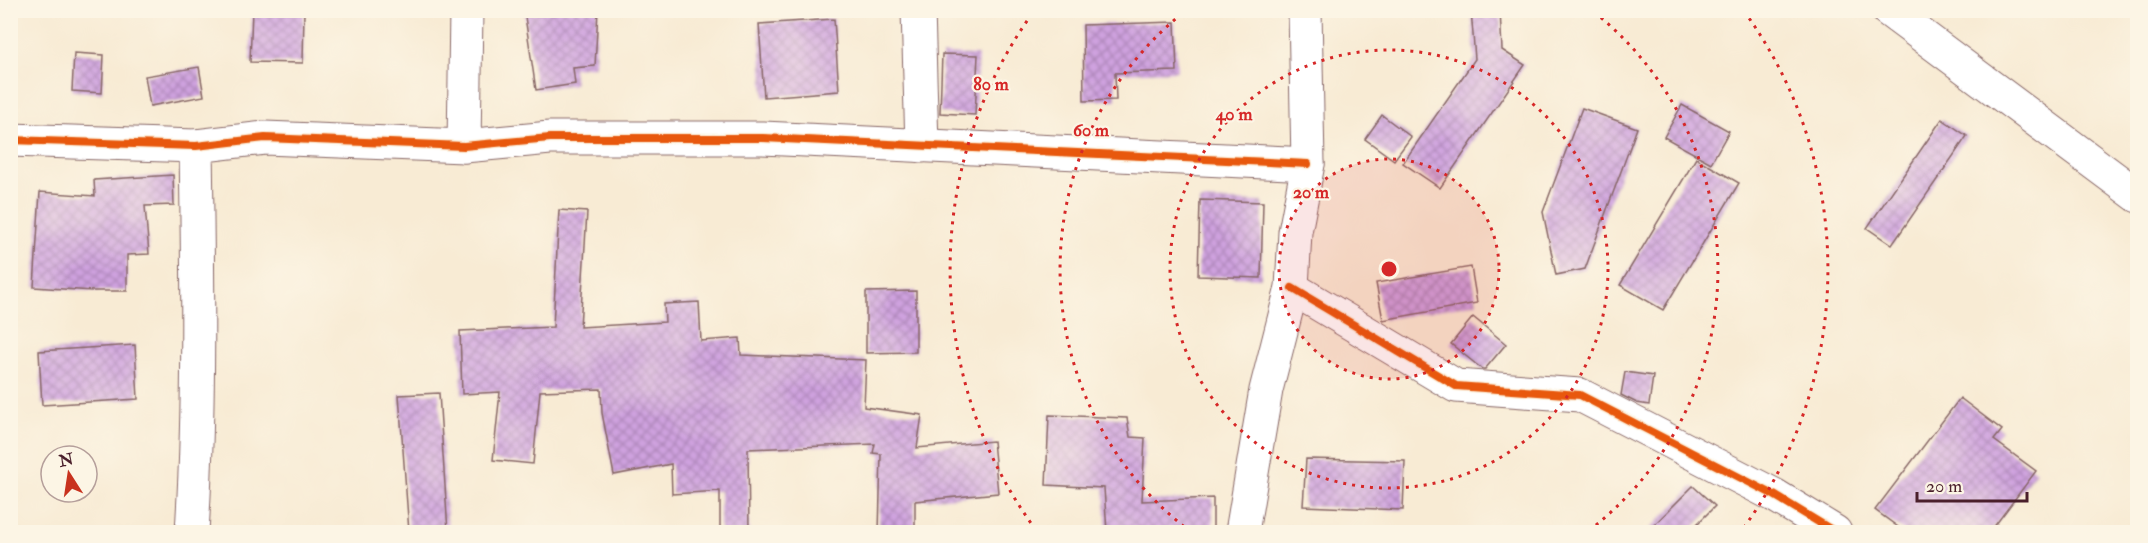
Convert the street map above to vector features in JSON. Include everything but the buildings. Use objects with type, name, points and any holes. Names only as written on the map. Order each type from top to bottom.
[{"type":"street","points":[[464,146],[466,10]]},
{"type":"street","points":[[918,10],[922,146]]},
{"type":"street","points":[[1242,532],[1266,390],[1292,288],[1295,232],[1308,164],[1305,10]]},
{"type":"street","points":[[1888,10],[1921,20],[2138,196]]},
{"type":"street","points":[[10,140],[196,146],[265,138],[464,146],[550,138],[763,138],[1308,164]]},
{"type":"street","points":[[192,532],[196,476],[198,296],[196,146]]},
{"type":"street","points":[[1292,288],[1456,387],[1580,395],[1774,495],[1835,532]]},
{"type":"cycle path","points":[[10,140],[196,146],[265,138],[464,146],[550,138],[763,138],[1308,164]]},
{"type":"cycle path","points":[[1292,288],[1456,386],[1580,395],[1774,495],[1835,532]]}]
